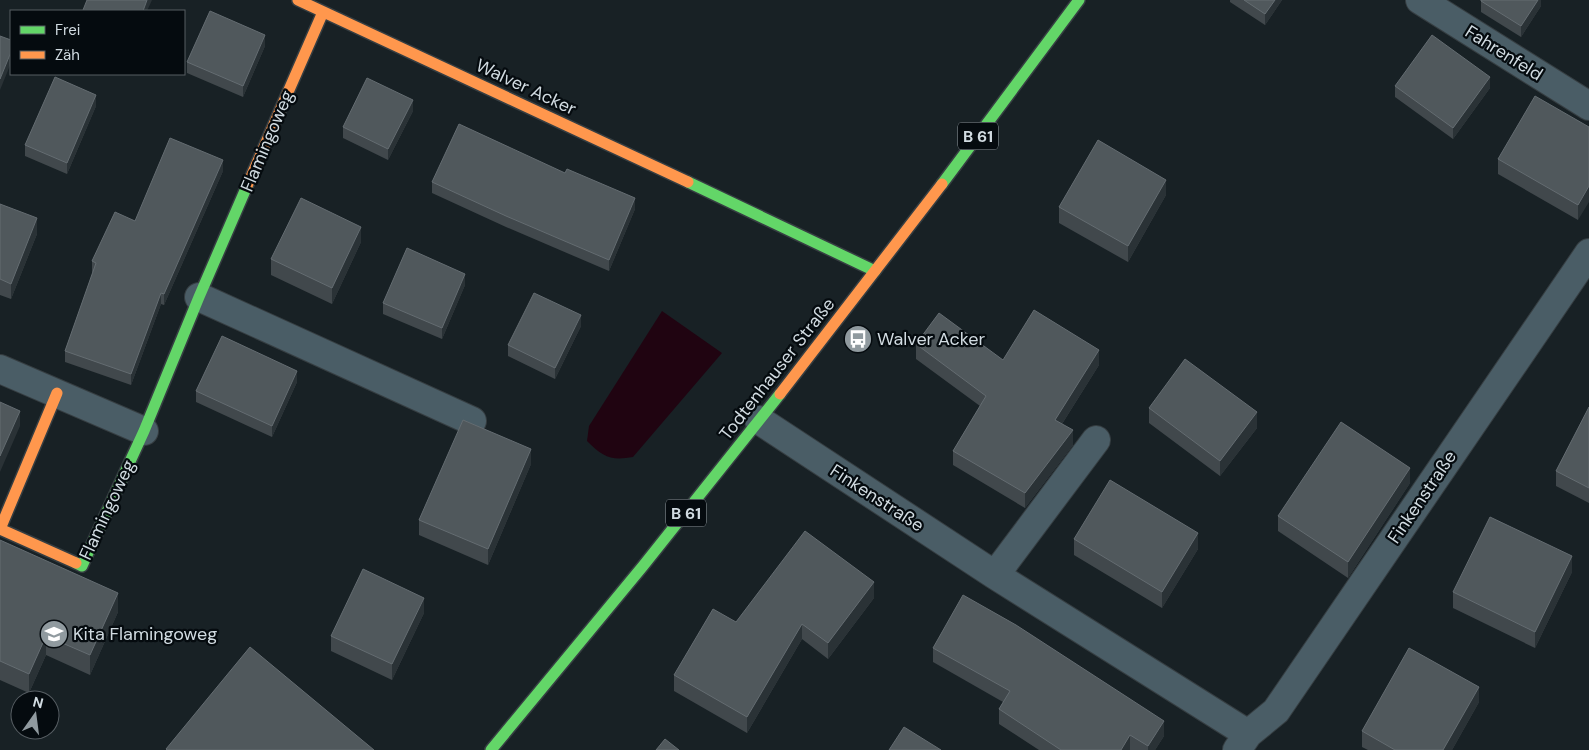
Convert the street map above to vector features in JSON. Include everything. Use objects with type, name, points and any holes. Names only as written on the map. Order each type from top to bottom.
[{"type":"street","name":"Walver Acker","points":[[298,0],[875,271]]},
{"type":"street","name":"Todtenhauser Straße","points":[[492,750],[680,521],[875,271],[1079,0]]},
{"type":"street","name":"Fahrenfeld","points":[[1420,0],[1589,106]]},
{"type":"street","name":"Flamingoweg","points":[[57,393],[0,530],[82,566],[144,430],[199,297],[323,12]]},
{"type":"street","name":"Finkenstraße","points":[[759,420],[995,574],[1243,742],[1276,711],[1589,253]]},
{"type":"street","points":[[199,297],[472,421]]},
{"type":"street","points":[[0,368],[144,430]]},
{"type":"street","points":[[995,574],[1096,440]]},
{"type":"shaded area","points":[[662,311],[722,353],[633,457],[608,457],[587,441],[589,426]]},
{"type":"building","points":[[87,0],[147,0],[143,10],[83,10]]},
{"type":"building","points":[[1244,0],[1275,0],[1265,14]]},
{"type":"building","points":[[1481,0],[1538,0],[1521,26]]},
{"type":"building","points":[[210,11],[265,35],[243,86],[187,62]]},
{"type":"building","points":[[1432,35],[1490,77],[1453,128],[1395,86]]},
{"type":"building","points":[[0,36],[10,40],[10,54],[0,79]]},
{"type":"building","points":[[55,77],[96,95],[67,163],[25,145]]},
{"type":"building","points":[[367,78],[413,100],[388,149],[343,127]]},
{"type":"building","points":[[1535,96],[1589,127],[1589,186],[1578,205],[1498,159]]},
{"type":"building","points":[[459,124],[565,173],[567,169],[635,198],[609,260],[432,182]]},
{"type":"building","points":[[170,138],[223,160],[164,294],[161,293],[131,374],[65,351],[96,263],[92,261],[115,212],[135,221]]},
{"type":"building","points":[[1098,140],[1166,180],[1128,246],[1059,207]]},
{"type":"building","points":[[301,198],[361,227],[332,288],[271,259]]},
{"type":"building","points":[[0,204],[37,218],[11,284],[0,279]]},
{"type":"building","points":[[407,248],[465,274],[442,328],[383,303]]},
{"type":"building","points":[[534,293],[581,315],[555,368],[508,345]]},
{"type":"building","points":[[1034,310],[1099,350],[1055,420],[1073,430],[1025,493],[953,451],[986,396],[916,344],[939,313],[1003,360]]},
{"type":"building","points":[[222,336],[297,371],[272,426],[196,391]]},
{"type":"building","points":[[1185,359],[1257,412],[1220,461],[1149,408]]},
{"type":"building","points":[[0,402],[20,411],[0,456]]},
{"type":"building","points":[[1589,407],[1589,488],[1556,471]]},
{"type":"building","points":[[463,420],[531,449],[488,549],[419,520]]},
{"type":"building","points":[[1341,422],[1410,468],[1348,562],[1278,516]]},
{"type":"building","points":[[1110,480],[1198,533],[1162,592],[1074,539]]},
{"type":"building","points":[[1490,517],[1572,556],[1535,632],[1453,592]]},
{"type":"building","points":[[805,531],[874,582],[828,643],[802,624],[747,717],[674,675],[713,609],[736,622]]},
{"type":"building","name":"Kita Flamingoweg","points":[[0,540],[118,593],[90,655],[46,636],[29,674],[0,661]]},
{"type":"building","points":[[363,569],[424,598],[392,664],[331,636]]},
{"type":"building","points":[[963,595],[1016,625],[1164,721],[1148,746],[1130,735],[1121,750],[1061,750],[999,709],[1010,691],[933,648]]},
{"type":"building","points":[[250,647],[374,750],[167,750]]},
{"type":"building","points":[[1409,648],[1479,687],[1443,750],[1395,750],[1362,731]]},
{"type":"building","points":[[904,727],[941,750],[889,750]]},
{"type":"building","points":[[665,739],[679,750],[656,750]]},
{"type":"traffic: fast","points":[[942,184],[1079,0]]},
{"type":"traffic: fast","points":[[688,182],[875,271]]},
{"type":"traffic: fast","points":[[76,563],[82,566],[144,431],[247,186]]},
{"type":"traffic: fast","points":[[491,750],[643,566],[780,394]]},
{"type":"traffic: slow","points":[[298,0],[688,182]]},
{"type":"traffic: slow","points":[[247,186],[323,12]]},
{"type":"traffic: slow","points":[[780,394],[942,184]]},
{"type":"traffic: slow","points":[[57,393],[0,529],[76,563]]},
{"type":"place","name":"Walver Acker","points":[[858,339]]},
{"type":"place","name":"Kita Flamingoweg","points":[[54,634]]}]
